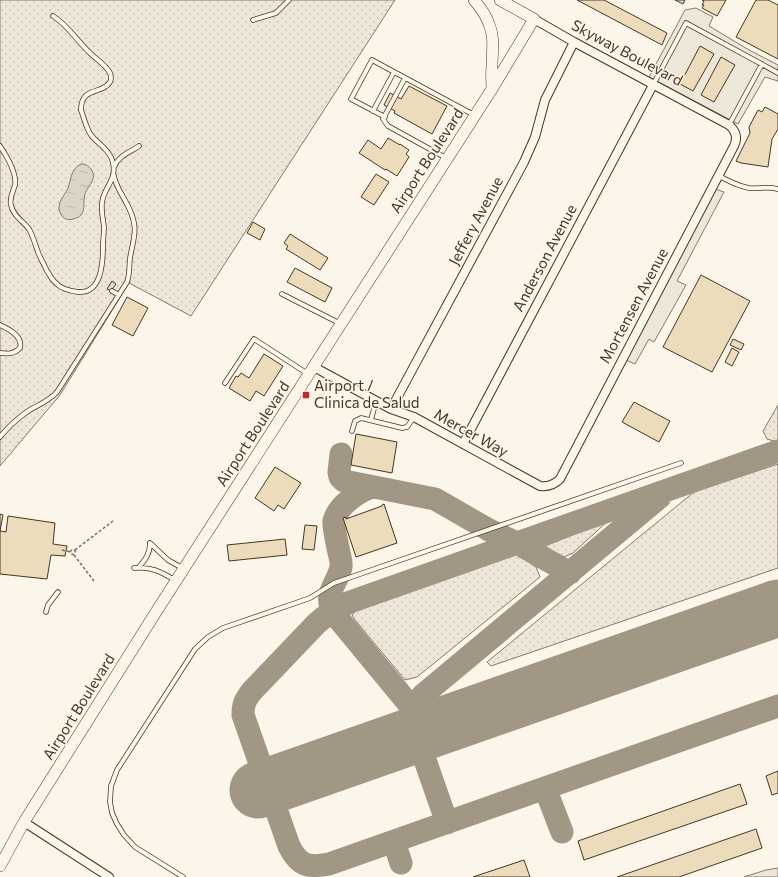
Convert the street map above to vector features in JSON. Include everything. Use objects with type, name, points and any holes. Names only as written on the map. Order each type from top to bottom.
[{"type":"main road","points":[[474,0],[484,13],[492,36],[494,49],[492,89]]},
{"type":"main road","name":"Skyway Boulevard","points":[[500,0],[534,20]]},
{"type":"main road","name":"Airport Boulevard","points":[[0,866],[24,822],[176,581],[446,158],[492,89],[534,20]]},
{"type":"street","name":"Skyway Boulevard","points":[[534,20],[729,125],[734,129],[736,135]]},
{"type":"street","name":"Jeffery Avenue","points":[[391,409],[527,156],[535,137],[545,100],[574,42]]},
{"type":"street","name":"Anderson Avenue","points":[[463,444],[653,85]]},
{"type":"street","name":"Mortensen Avenue","points":[[550,486],[560,479],[719,176],[736,142],[736,135]]},
{"type":"street","name":"Mercer Way","points":[[311,371],[391,409],[414,417],[540,486],[550,486]]},
{"type":"street","points":[[24,822],[109,877]]},
{"type":"lane","points":[[253,20],[276,13],[289,0]]},
{"type":"lane","points":[[0,437],[10,426],[26,413],[46,402],[57,392],[127,282],[130,258],[135,237],[135,228],[129,207],[116,182],[113,162],[89,132],[81,110],[82,100],[87,94],[104,87],[109,83],[111,79],[110,75],[107,69],[62,23],[53,16]]},
{"type":"lane","points":[[653,85],[686,23],[778,72]]},
{"type":"lane","points":[[385,117],[351,99],[372,60],[474,115]]},
{"type":"lane","points":[[729,125],[762,64]]},
{"type":"lane","points":[[373,110],[394,72]]},
{"type":"lane","points":[[405,78],[383,120],[388,126],[446,158]]},
{"type":"lane","points":[[0,146],[15,176],[15,184],[10,199],[11,207],[19,219],[28,228],[39,255],[52,279],[61,287],[84,292],[94,288],[102,267],[104,227],[101,207],[104,194],[114,172],[115,164],[121,156],[139,146]]},
{"type":"lane","points":[[719,176],[738,186],[778,189]]},
{"type":"lane","points":[[112,291],[119,295]]},
{"type":"lane","points":[[282,294],[341,324]]},
{"type":"lane","points":[[0,325],[18,337],[21,343],[20,348],[14,352],[6,354],[0,352]]},
{"type":"lane","points":[[225,384],[254,339],[311,371]]},
{"type":"lane","points":[[371,420],[376,401]]},
{"type":"lane","points":[[352,431],[357,419],[365,418],[402,428],[407,427],[414,417]]},
{"type":"lane","points":[[183,877],[135,847],[124,835],[112,813],[110,802],[112,786],[121,763],[196,649],[208,637],[224,628],[310,598],[334,583],[681,463]]},
{"type":"lane","points":[[139,567],[148,556],[150,543],[168,560],[184,569]]},
{"type":"lane","points":[[134,568],[151,568],[176,581]]},
{"type":"lane","points":[[46,612],[47,606],[58,592]]},
{"type":"path","points":[[71,552],[113,521]]},
{"type":"path","points":[[62,550],[71,552],[94,581]]},
{"type":"path","points":[[74,555],[76,552],[75,550]]},
{"type":"shaded area","points":[[0,0],[395,0],[191,316],[129,283],[60,395],[0,466]]},
{"type":"shaded area","points":[[696,8],[713,17],[709,26],[749,50],[778,65],[778,81],[765,77],[738,124],[649,77],[685,10]]},
{"type":"shaded area","points":[[715,189],[724,192],[677,281],[686,285],[654,342],[649,339],[635,364],[626,360]]},
{"type":"shaded area","points":[[778,405],[778,440],[774,441],[767,439],[763,431]]},
{"type":"shaded area","points":[[778,464],[778,568],[491,666],[487,662],[694,492]]},
{"type":"shaded area","points":[[609,520],[573,553],[564,557],[543,547]]},
{"type":"shaded area","points":[[516,554],[536,567],[540,577],[417,677],[405,680],[352,615],[358,608]]},
{"type":"shaded area","points":[[778,868],[778,877],[744,877],[766,870]]},
{"type":"water","points":[[81,164],[86,165],[91,169],[93,179],[85,194],[83,212],[78,217],[67,219],[63,217],[60,212],[59,205],[68,188],[73,171]]},
{"type":"building","points":[[577,0],[604,0],[667,33],[662,45]]},
{"type":"building","points":[[675,0],[685,0],[683,4]]},
{"type":"building","points":[[702,0],[726,0],[717,16],[702,8],[704,1]]},
{"type":"building","points":[[756,0],[768,0],[778,5],[778,59],[736,37]]},
{"type":"building","points":[[700,46],[714,54],[693,91],[680,84]]},
{"type":"building","points":[[721,57],[735,65],[714,102],[701,95]]},
{"type":"building","points":[[409,86],[447,106],[432,134],[394,113],[395,111],[384,105],[390,93],[401,99]]},
{"type":"building","points":[[765,107],[778,114],[778,129],[772,139],[768,167],[736,161],[750,133],[749,127],[758,110],[762,112]]},
{"type":"building","points":[[388,138],[409,150],[406,154],[409,157],[397,176],[359,153],[368,140],[381,149]]},
{"type":"building","points":[[376,174],[389,182],[374,205],[361,197]]},
{"type":"building","points":[[253,222],[265,229],[260,240],[247,233]]},
{"type":"building","points":[[290,234],[328,258],[320,270],[286,249],[288,246],[284,243]]},
{"type":"building","points":[[295,268],[332,288],[325,302],[287,282]]},
{"type":"building","points":[[701,275],[750,301],[712,372],[663,347]]},
{"type":"building","points":[[112,281],[116,284],[111,291],[107,289]]},
{"type":"building","points":[[127,297],[148,308],[133,336],[112,325]]},
{"type":"building","points":[[733,339],[744,344],[741,350],[730,345]]},
{"type":"building","points":[[732,348],[739,352],[732,366],[725,362]]},
{"type":"building","points":[[264,354],[283,366],[264,396],[256,391],[250,401],[229,388],[236,376],[238,377],[241,373],[249,378]]},
{"type":"building","points":[[634,402],[670,421],[659,442],[622,422]]},
{"type":"building","points":[[356,434],[397,442],[392,473],[351,465]]},
{"type":"building","points":[[275,467],[301,483],[284,509],[278,505],[274,511],[255,498]]},
{"type":"building","points":[[384,504],[397,543],[356,557],[343,518],[346,517],[346,519]]},
{"type":"building","points":[[0,514],[3,515],[0,531]]},
{"type":"building","points":[[8,516],[55,523],[53,544],[67,546],[65,556],[51,555],[47,579],[0,574],[0,531],[6,532]]},
{"type":"building","points":[[305,525],[317,526],[314,550],[302,549]]},
{"type":"building","points":[[285,539],[287,555],[229,561],[227,545]]},
{"type":"building","points":[[778,771],[778,793],[772,795],[766,776]]},
{"type":"building","points":[[740,784],[747,804],[584,860],[578,841]]},
{"type":"building","points":[[756,829],[762,848],[679,877],[617,877]]},
{"type":"building","points":[[524,860],[530,877],[473,877]]},
{"type":"taxiway","points":[[778,451],[345,604],[328,614],[317,623],[252,691],[245,702],[243,715],[289,846],[301,862],[315,866],[329,864],[778,706]]},
{"type":"taxiway","points":[[341,454],[339,472],[340,477],[344,481],[435,499],[489,530],[517,543],[570,573]]},
{"type":"taxiway","points":[[372,487],[349,500],[336,515],[334,524],[341,567],[332,588],[330,604],[332,611],[412,708]]},
{"type":"taxiway","points":[[447,823],[411,720],[414,706],[424,694],[660,497]]},
{"type":"taxiway","points":[[545,788],[562,832]]},
{"type":"taxiway","points":[[394,842],[401,863]]},
{"type":"runway","points":[[258,790],[778,608]]},
{"type":"place","name":"Airport / Clinica de Salud","points":[[306,395]]}]
